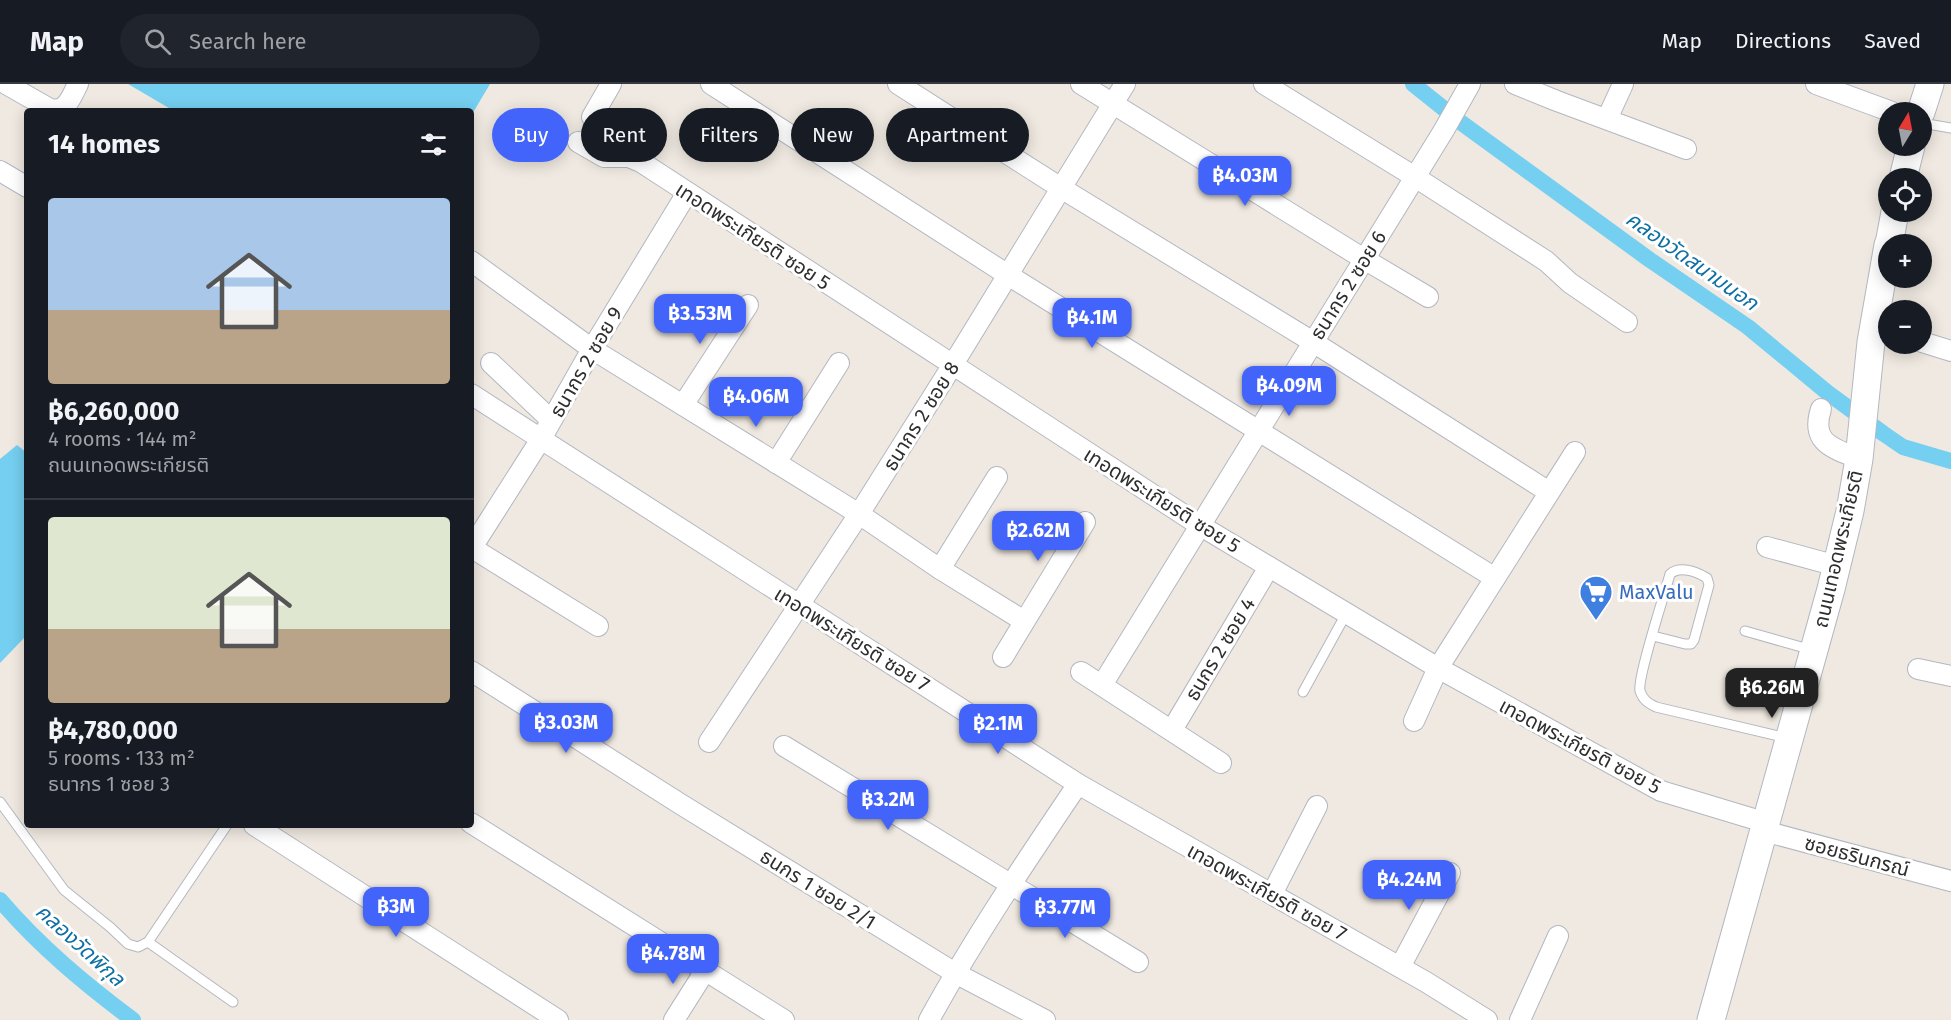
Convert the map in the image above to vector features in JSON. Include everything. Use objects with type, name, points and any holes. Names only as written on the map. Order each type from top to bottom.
[{"type":"main road","points":[[1924,102],[1930,84]]},
{"type":"main road","name":"ถนนเทอดพระเกียรติ","points":[[1711,1020],[1837,566],[1859,459],[1865,393],[1878,340]]},
{"type":"street","points":[[6,84],[48,108]]},
{"type":"street","points":[[63,108],[67,106],[78,84]]},
{"type":"street","points":[[597,108],[611,84]]},
{"type":"street","points":[[711,84],[1008,275],[1496,578]]},
{"type":"street","points":[[898,84],[1549,492]]},
{"type":"street","points":[[1081,84],[1428,297]]},
{"type":"street","name":"ธนากร 2 ซอย 8","points":[[709,742],[859,514],[1125,84]]},
{"type":"street","points":[[1264,84],[1546,261],[1570,283],[1627,322]]},
{"type":"street","name":"ธนากร 2 ซอย 6","points":[[1102,686],[1444,130],[1470,84]]},
{"type":"street","points":[[1515,84],[1686,149]]},
{"type":"street","points":[[1607,119],[1623,84]]},
{"type":"street","points":[[1816,84],[1878,107]]},
{"type":"street","name":"เทอดพระเกียรติ ซอย 5","points":[[578,142],[604,157],[629,157],[641,162],[1201,526],[1438,669],[1660,791],[1765,827]]},
{"type":"street","points":[[0,171],[24,185]]},
{"type":"street","name":"ธนากร 2 ซอย 9","points":[[474,543],[541,439],[592,349],[687,193]]},
{"type":"street","points":[[474,263],[592,349],[859,514],[940,569],[1024,621]]},
{"type":"street","points":[[683,405],[748,305]]},
{"type":"street","points":[[1932,345],[1951,351]]},
{"type":"street","points":[[491,363],[551,420]]},
{"type":"street","points":[[776,463],[839,363]]},
{"type":"street","name":"เทอดพระเกียรติ ซอย 7","points":[[474,396],[1078,784],[1400,967],[1487,1020]]},
{"type":"street","points":[[1821,409],[1817,422],[1818,430],[1823,438],[1831,447],[1859,459]]},
{"type":"street","points":[[1414,721],[1438,669],[1575,452]]},
{"type":"street","points":[[940,569],[998,477]]},
{"type":"street","points":[[1003,657],[1085,522]]},
{"type":"street","points":[[1767,547],[1837,566]]},
{"type":"street","points":[[474,550],[598,626]]},
{"type":"street","name":"ธนกร 2 ซอย 4","points":[[1172,730],[1269,567]]},
{"type":"street","points":[[1918,669],[1951,676]]},
{"type":"street","points":[[1081,672],[1221,763]]},
{"type":"street","name":"ธนกร 1 ซอย 2/1","points":[[474,673],[682,806],[955,973],[1045,1020]]},
{"type":"street","points":[[784,746],[1138,962]]},
{"type":"street","points":[[929,1020],[955,973],[1011,883],[1078,784]]},
{"type":"street","points":[[1272,894],[1317,806]]},
{"type":"street","points":[[474,825],[784,1020]]},
{"type":"street","name":"ซอยธรินกรณ์","points":[[1765,827],[1951,881]]},
{"type":"street","points":[[259,828],[558,1020]]},
{"type":"street","points":[[1400,967],[1450,873]]},
{"type":"street","points":[[1520,1020],[1558,936]]},
{"type":"street","points":[[674,1020],[705,971]]},
{"type":"lane","points":[[1932,125],[1951,128]]},
{"type":"lane","points":[[1653,636],[1691,644],[1709,585],[1707,578],[1680,569],[1670,574],[1653,636],[1642,677],[1640,690],[1645,701],[1656,707],[1790,739]]},
{"type":"lane","points":[[1303,692],[1346,614]]},
{"type":"lane","points":[[1745,632],[1814,651]]},
{"type":"lane","points":[[0,802],[64,891],[128,944],[138,947],[148,942],[225,828]]},
{"type":"lane","points":[[148,942],[233,1002]]},
{"type":"water","points":[[128,84],[490,84],[474,111],[474,108],[169,108]]},
{"type":"water","points":[[17,445],[24,451],[24,638],[0,663],[0,459]]},
{"type":"waterway","name":"คลองวัดสนามนอก","points":[[1413,84],[1463,124],[1650,260],[1748,327],[1828,393],[1884,434],[1903,447],[1951,461]]},
{"type":"waterway","name":"คลองวัดพิกุล","points":[[0,900],[63,964],[133,1020]]},
{"type":"place","name":"MaxValu","points":[[1596,621]]}]
